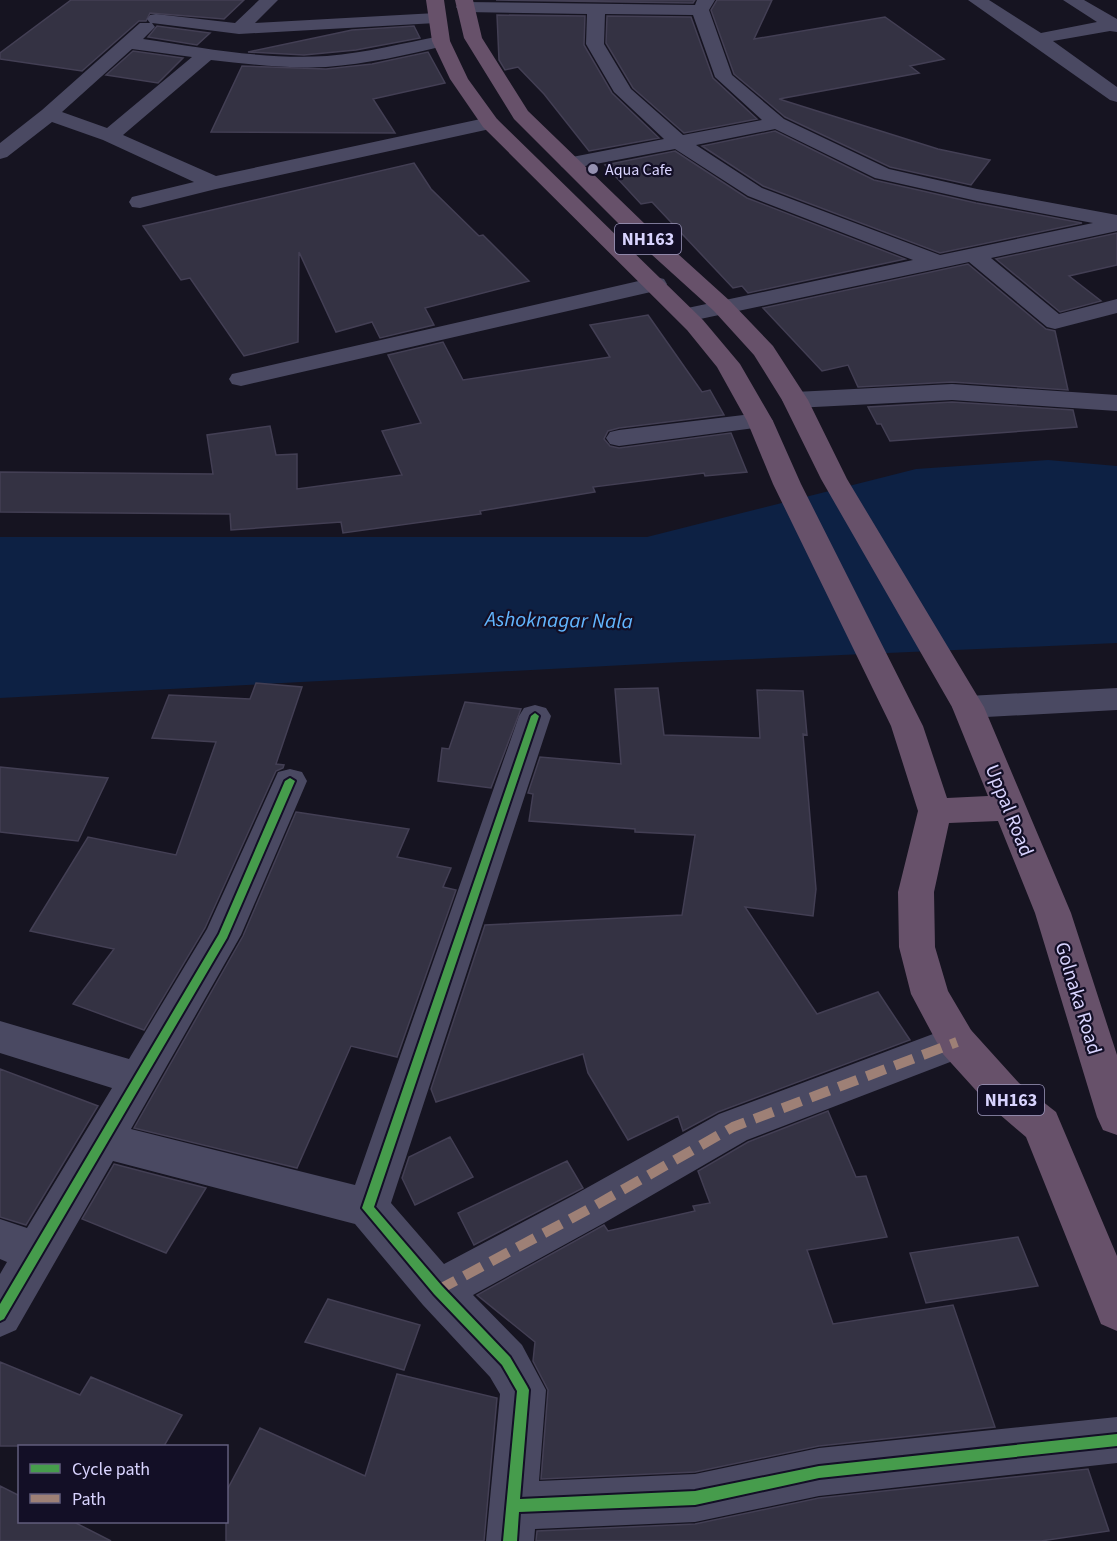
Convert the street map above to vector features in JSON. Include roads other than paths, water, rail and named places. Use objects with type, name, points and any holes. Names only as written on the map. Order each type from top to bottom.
[{"type":"highway","name":"NH163","points":[[464,3],[473,38],[521,115],[638,230],[722,306],[764,351],[795,400],[834,480],[968,707]]},
{"type":"highway","name":"NH163","points":[[436,9],[441,41],[459,80],[490,123],[686,315],[728,364],[760,422],[787,484],[907,726],[935,811],[916,892],[916,947],[930,994],[957,1042],[1005,1095],[1042,1125],[1117,1309]]},
{"type":"highway","name":"Uppal Road","points":[[968,707],[1053,913]]},
{"type":"highway","points":[[935,811],[1009,808]]},
{"type":"highway","name":"Golnaka Road","points":[[1053,913],[1117,1115]]},
{"type":"street","points":[[0,153],[49,114],[177,0]]},
{"type":"street","points":[[239,29],[269,0]]},
{"type":"street","points":[[347,24],[348,0]]},
{"type":"street","points":[[977,0],[1038,39],[1117,96]]},
{"type":"street","points":[[1072,0],[1116,25]]},
{"type":"street","points":[[464,3],[596,9],[703,5],[724,77],[777,123],[882,174],[1117,222]]},
{"type":"street","points":[[156,19],[239,29],[347,24],[436,9]]},
{"type":"street","points":[[596,9],[595,44],[623,92],[680,143],[755,192],[935,261]]},
{"type":"street","points":[[1038,39],[1116,25]]},
{"type":"street","points":[[130,43],[207,54],[290,60],[349,59],[441,41]]},
{"type":"street","points":[[110,136],[207,54]]},
{"type":"street","points":[[49,114],[110,136],[214,183]]},
{"type":"street","points":[[140,202],[214,183],[490,123]]},
{"type":"street","points":[[570,163],[777,123]]},
{"type":"street","points":[[686,315],[1117,222]]},
{"type":"street","points":[[973,254],[1055,322],[1117,322]]},
{"type":"street","points":[[241,379],[656,284]]},
{"type":"street","points":[[1055,322],[1117,306]]},
{"type":"street","points":[[795,400],[952,392],[1117,403]]},
{"type":"street","points":[[619,438],[760,422]]},
{"type":"street","points":[[968,707],[1117,699]]},
{"type":"street","points":[[368,1208],[535,716]]},
{"type":"street","points":[[0,1315],[19,1246],[102,1140],[223,935],[290,780]]},
{"type":"street","points":[[0,1037],[138,1079]]},
{"type":"street","points":[[438,1290],[589,1209],[733,1127],[957,1042]]},
{"type":"street","points":[[102,1140],[368,1208],[438,1290],[506,1361],[523,1390],[511,1523],[694,1498],[819,1472],[1117,1440]]},
{"type":"water","name":"Ashoknagar Nala","points":[[1048,460],[1117,466],[1117,643],[682,662],[0,698],[0,537],[647,537],[916,469]]},
{"type":"place","name":"Aqua Cafe","points":[[593,169]]}]
